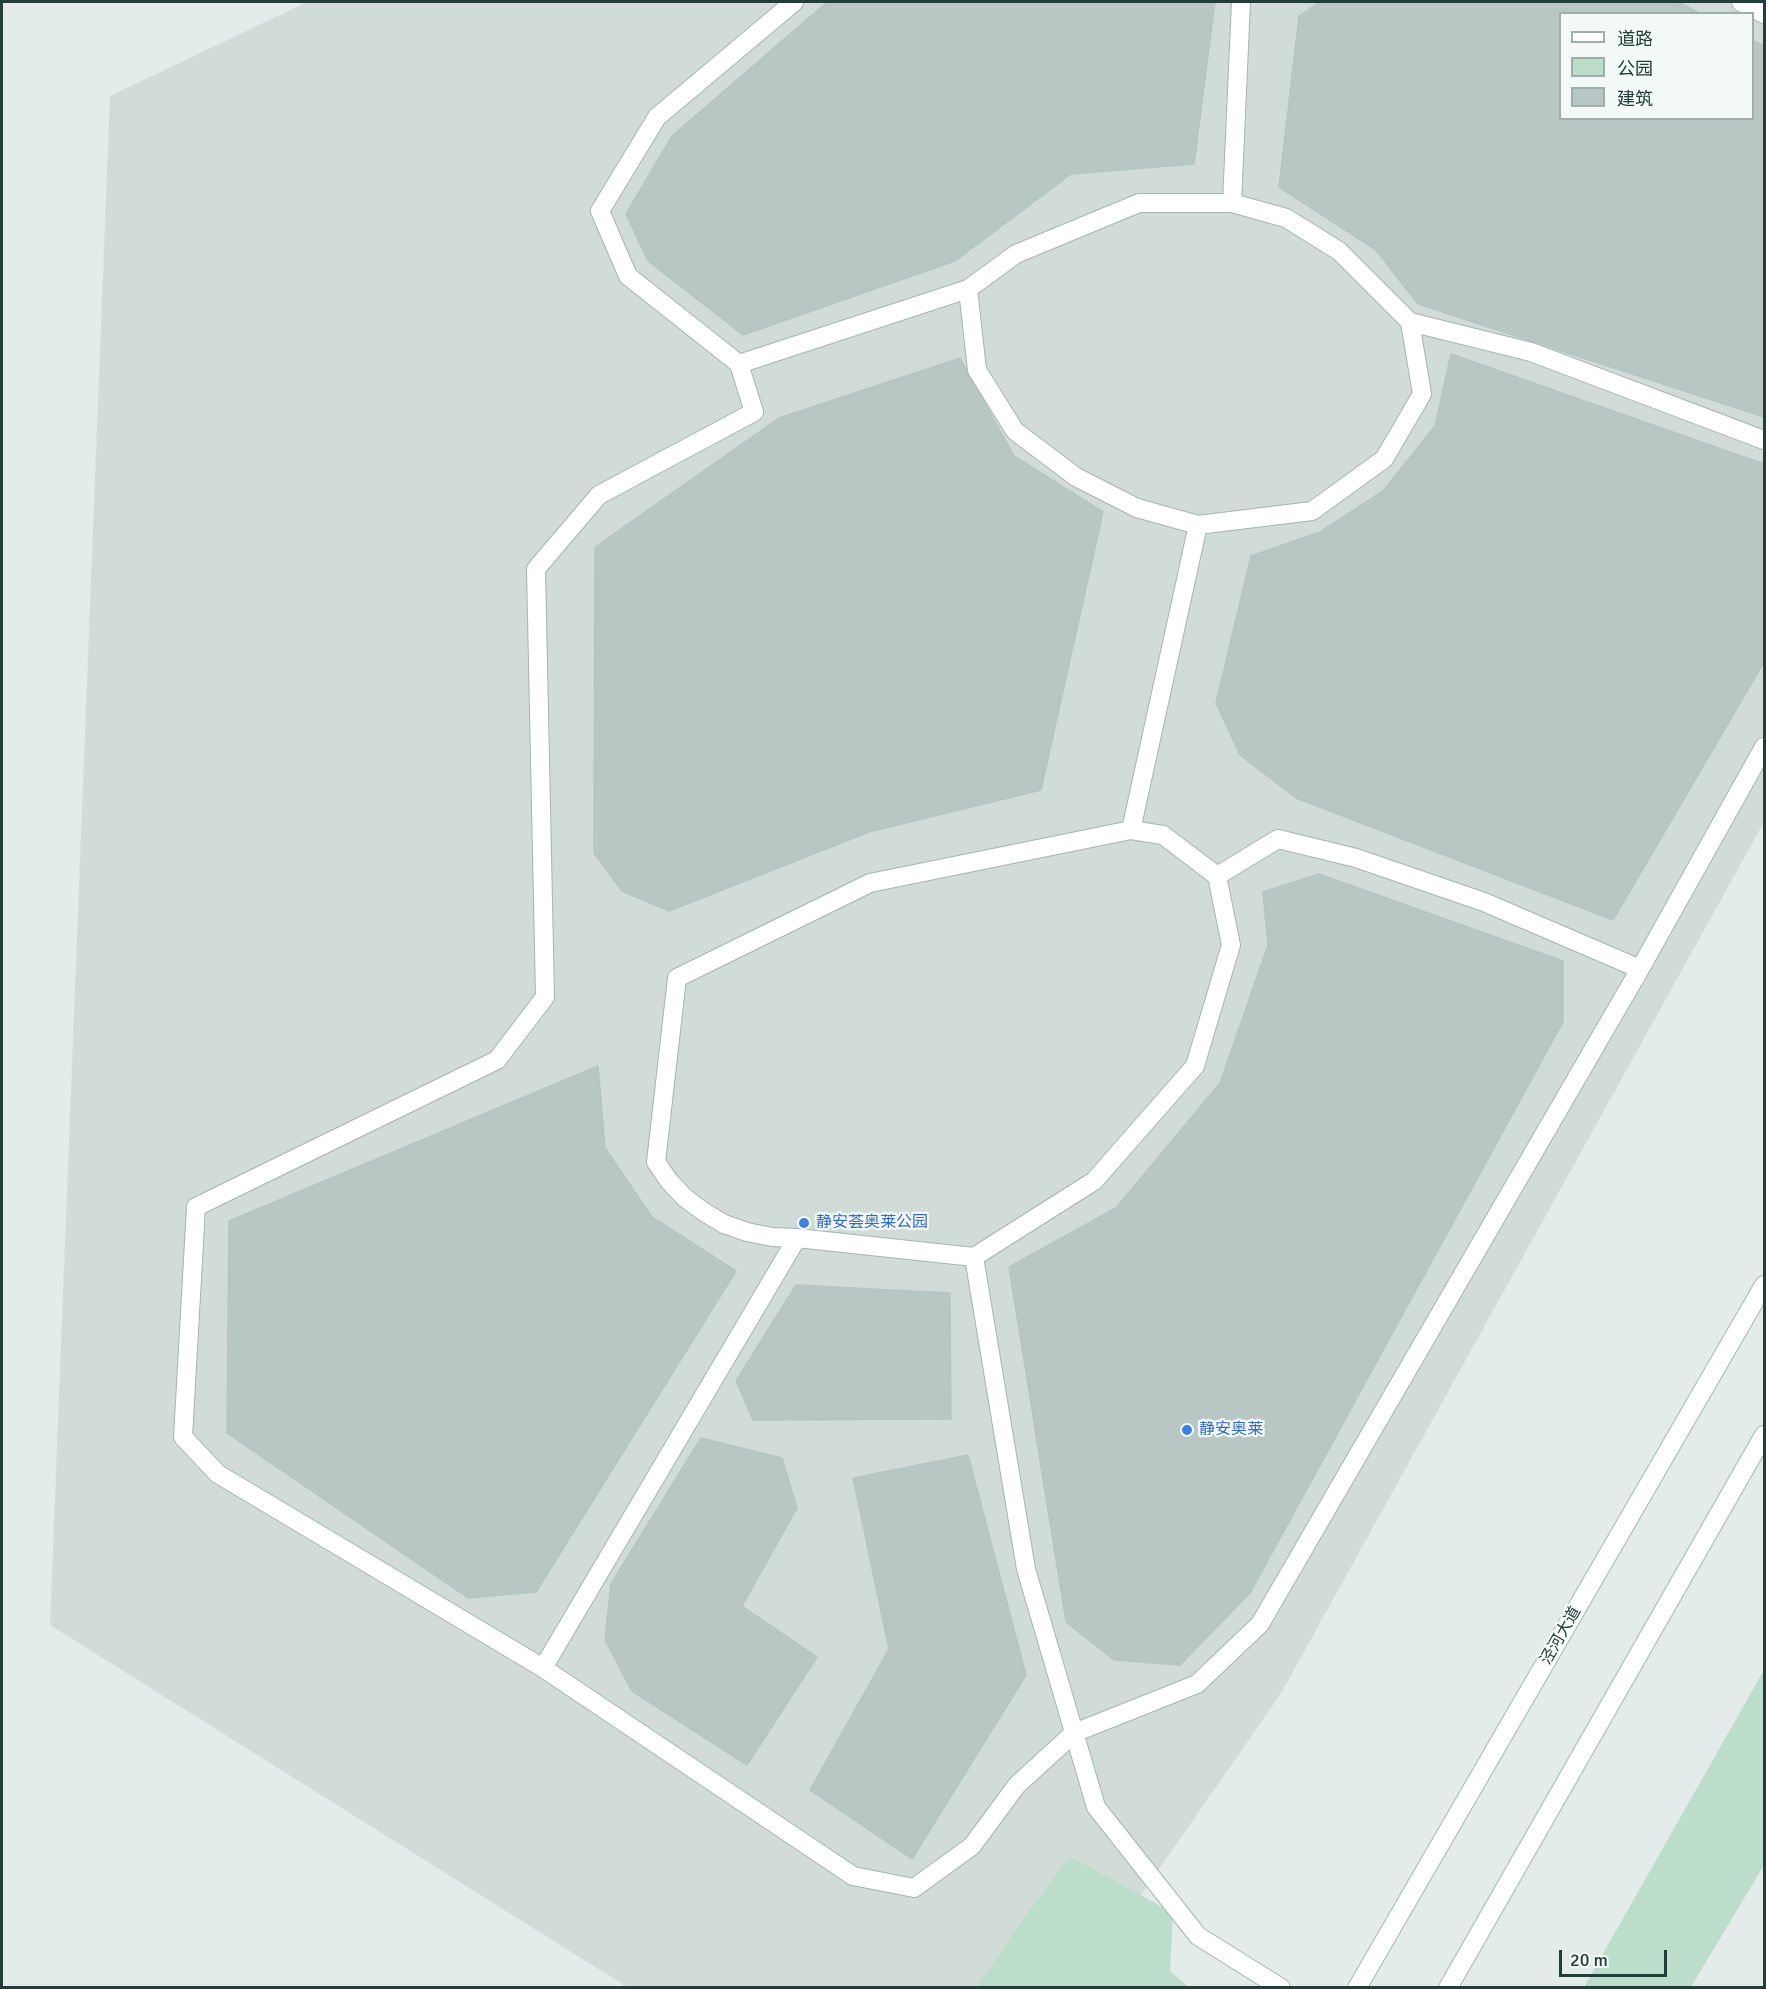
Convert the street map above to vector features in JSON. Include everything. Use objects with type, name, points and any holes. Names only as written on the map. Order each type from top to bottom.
[{"type":"street","points":[[795,2],[657,117],[600,211],[628,276],[739,364],[754,412],[599,495],[536,569],[545,997],[497,1060],[196,1207],[183,1437],[218,1474],[543,1668],[854,1876],[914,1887],[972,1846],[1017,1785],[1074,1733],[1197,1683],[1260,1624],[1640,969],[1764,747]]},
{"type":"street","points":[[1232,203],[1241,2]]},
{"type":"street","points":[[1741,2],[1764,14]]},
{"type":"street","points":[[739,364],[968,289],[1016,255],[1139,204],[1232,203],[1286,218],[1339,251],[1410,322],[1531,352],[1764,440]]},
{"type":"street","points":[[968,289],[977,370],[1015,431],[1076,477],[1107,493],[1137,508],[1198,525],[1312,511],[1384,459],[1422,394],[1410,322]]},
{"type":"street","points":[[1131,830],[1198,525]]},
{"type":"street","points":[[1131,830],[1163,835],[1217,876],[1231,945],[1195,1066],[1094,1181],[974,1257],[797,1238],[772,1238],[747,1232],[724,1224],[685,1198],[656,1162],[677,978],[870,883],[1131,830]]},
{"type":"street","points":[[1217,876],[1278,840],[1356,858],[1484,902],[1640,969]]},
{"type":"street","points":[[543,1668],[797,1238]]},
{"type":"street","points":[[974,1257],[1026,1569],[1096,1807],[1198,1936],[1281,1988]]},
{"type":"street","name":"泾河大道","points":[[1357,1988],[1764,1285]]},
{"type":"street","points":[[1448,1988],[1764,1435]]},
{"type":"shaded area","name":"静安荟奥莱公园","points":[[307,2],[1764,2],[1764,822],[1280,1695],[1077,1987],[627,1987],[50,1625],[110,96]]},
{"type":"green space","points":[[1764,1670],[1764,1865],[1691,1987],[1584,1987]]},
{"type":"green space","points":[[1070,1856],[1173,1913],[1170,1971],[1189,1987],[976,1988]]},
{"type":"building","points":[[827,2],[1215,2],[1194,164],[1071,174],[955,261],[743,335],[648,261],[626,214],[672,136]]},
{"type":"building","points":[[1320,2],[1678,2],[1697,12],[1559,12],[1559,120],[1754,120],[1754,41],[1764,46],[1764,417],[1418,304],[1376,250],[1279,187],[1299,16]]},
{"type":"building","points":[[1451,354],[1764,464],[1764,662],[1613,920],[1296,798],[1240,755],[1216,703],[1251,556],[1320,532],[1383,491],[1435,426]]},
{"type":"building","points":[[960,358],[1014,456],[1103,512],[1041,790],[869,832],[669,911],[622,891],[594,853],[595,547],[779,418]]},
{"type":"building","name":"静安奥莱","points":[[1319,874],[1563,961],[1563,1022],[1250,1593],[1180,1665],[1114,1660],[1066,1622],[1009,1267],[1116,1208],[1220,1083],[1268,945],[1263,892]]},
{"type":"building","points":[[598,1066],[605,1148],[652,1217],[736,1271],[536,1592],[468,1598],[227,1433],[229,1221]]},
{"type":"building","points":[[796,1285],[950,1293],[951,1419],[753,1420],[736,1381]]},
{"type":"building","points":[[701,1438],[782,1458],[797,1508],[742,1606],[817,1657],[747,1765],[632,1691],[605,1640],[611,1584]]},
{"type":"building","points":[[968,1455],[1026,1675],[912,1859],[810,1790],[889,1649],[853,1478]]},
{"type":"place","name":"静安荟奥莱公园","points":[[804,1223]]},
{"type":"place","name":"静安奥莱","points":[[1187,1430]]}]
